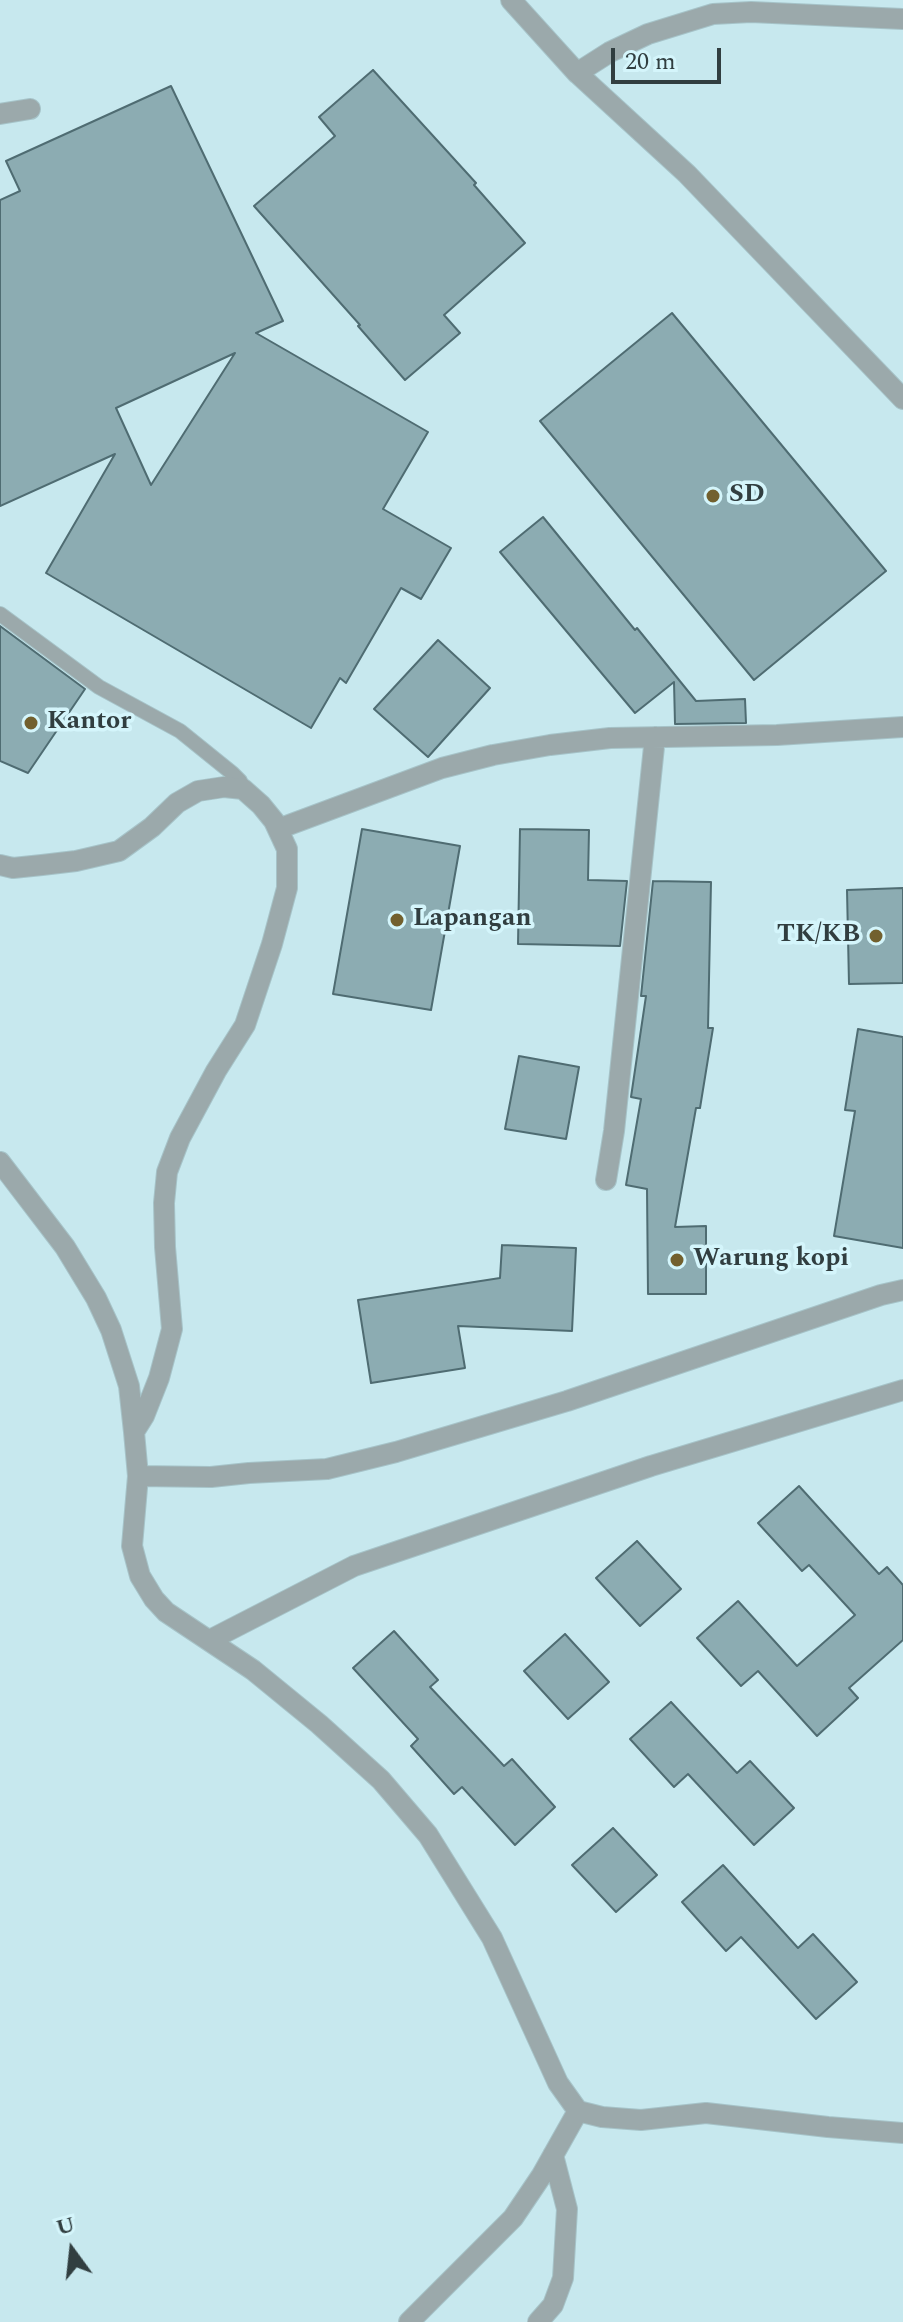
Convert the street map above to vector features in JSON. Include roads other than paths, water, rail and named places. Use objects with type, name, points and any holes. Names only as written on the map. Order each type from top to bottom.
[{"type":"street","points":[[511,0],[577,73],[687,174],[903,399]]},
{"type":"street","points":[[577,73],[610,52],[648,34],[713,14],[903,19]]},
{"type":"street","points":[[0,114],[30,109]]},
{"type":"street","points":[[278,829],[442,768],[550,745],[655,737],[777,735],[903,727]]},
{"type":"street","points":[[606,1180],[614,1131],[655,737]]},
{"type":"street","points":[[0,865],[13,868],[76,861],[119,851],[152,827],[177,803],[198,791],[224,787],[243,789],[261,805],[278,829],[287,849],[287,888],[245,1025],[180,1138],[167,1172],[165,1247],[172,1329],[159,1378],[134,1432]]},
{"type":"street","points":[[0,1162],[65,1247],[111,1330],[129,1386],[134,1432],[138,1476],[132,1546],[140,1576],[154,1599],[166,1612],[253,1670],[319,1724],[381,1780],[428,1835],[492,1938],[558,2083],[578,2111],[602,2117],[641,2120],[706,2113],[903,2133]]},
{"type":"street","points":[[138,1476],[211,1477],[327,1469],[396,1452],[567,1401],[903,1290]]},
{"type":"street","points":[[210,1640],[354,1566],[651,1466],[903,1390]]},
{"type":"street","points":[[409,2322],[513,2218],[578,2111]]},
{"type":"street","points":[[538,2322],[553,2305],[563,2278],[567,2209],[553,2155]]},
{"type":"lane","points":[[0,614],[99,687],[180,731],[232,773],[243,789]]},
{"type":"place","name":"SD","points":[[713,496]]},
{"type":"place","name":"Kantor","points":[[31,723]]},
{"type":"place","name":"Lapangan","points":[[397,920]]},
{"type":"place","name":"TK/KB","points":[[876,936]]},
{"type":"place","name":"Warung kopi","points":[[677,1260]]}]
